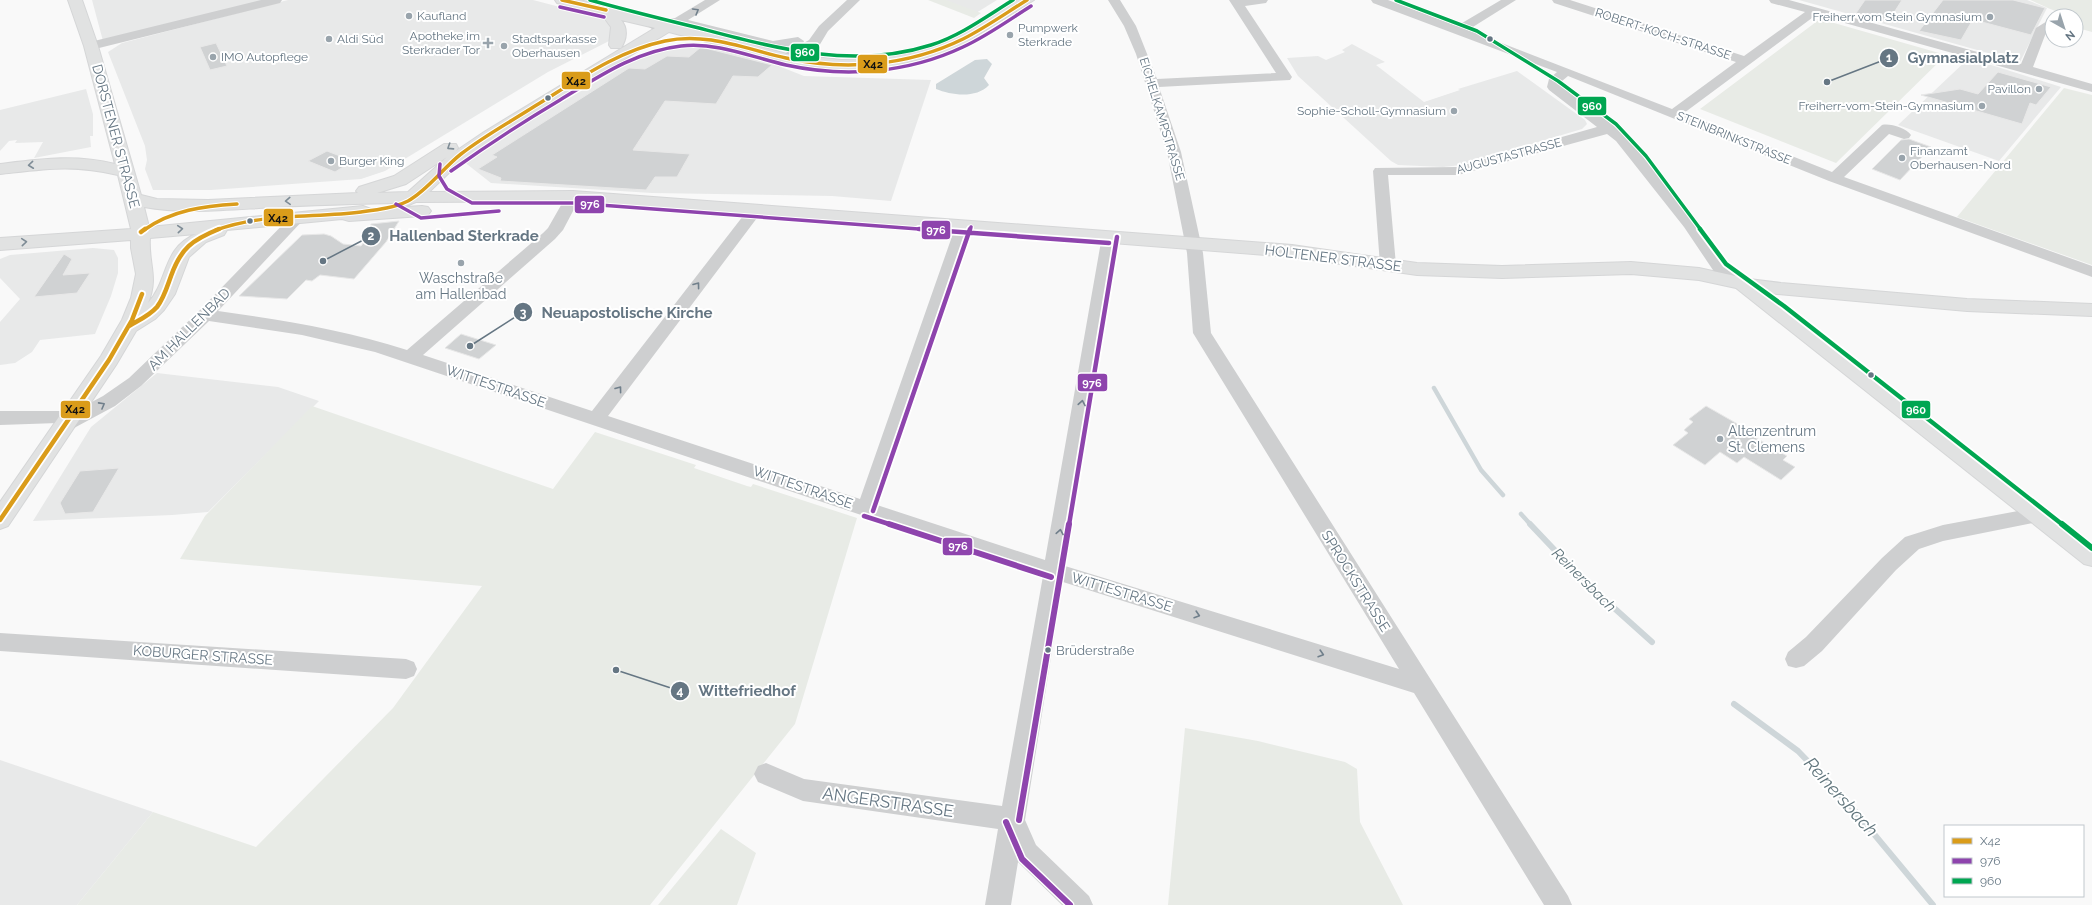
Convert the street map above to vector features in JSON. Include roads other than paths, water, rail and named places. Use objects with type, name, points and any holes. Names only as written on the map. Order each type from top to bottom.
[{"type":"main road","name":"DORSTENER STRASSE","points":[[0,520],[109,360],[129,326],[141,298],[145,274],[140,248],[141,232],[91,46],[75,0]]},
{"type":"main road","points":[[562,0],[665,25],[700,37],[792,48],[815,63],[854,65],[882,63],[917,57],[960,40],[1027,0]]},
{"type":"main road","points":[[606,10],[608,15],[617,22],[619,28],[618,51]]},
{"type":"main road","points":[[327,207],[400,180],[542,88],[618,51],[665,25]]},
{"type":"main road","points":[[400,180],[410,202],[447,165],[618,51],[700,37]]},
{"type":"main road","points":[[0,169],[63,162],[86,157],[102,148],[106,142],[110,113]]},
{"type":"main road","points":[[63,162],[94,164],[125,172]]},
{"type":"main road","points":[[447,165],[446,174],[452,184],[473,196]]},
{"type":"main road","name":"HOLTENER STRASSE","points":[[133,202],[157,204],[327,207],[410,202],[473,196],[573,196],[1292,251],[1388,265],[1468,271],[1631,268],[1707,275],[1739,283],[1781,289],[1967,305],[2092,310]]},
{"type":"main road","name":"HOLTENER STRASSE","points":[[48,240],[108,237],[141,232],[298,218],[327,207],[365,216],[410,202],[529,202],[573,196]]},
{"type":"main road","points":[[0,244],[48,240],[114,223],[125,216],[133,202]]},
{"type":"main road","points":[[141,232],[157,220],[208,205]]},
{"type":"main road","points":[[129,326],[147,316],[158,305],[167,288],[175,264],[182,250],[203,236],[239,224]]},
{"type":"main road","points":[[1739,283],[1780,312],[2092,557]]},
{"type":"street","points":[[91,46],[276,0]]},
{"type":"street","points":[[665,25],[695,0]]},
{"type":"street","points":[[665,25],[714,0]]},
{"type":"street","points":[[792,48],[846,0]]},
{"type":"street","points":[[665,25],[792,48],[814,43],[826,26],[854,0]]},
{"type":"street","name":"EICHELKAMPSTRASSE","points":[[1114,0],[1130,26],[1153,83],[1182,185],[1192,243]]},
{"type":"street","points":[[1153,83],[1285,76],[1237,2],[1262,0]]},
{"type":"street","name":"STEINBRINKSTRASSE","points":[[1377,0],[1674,114],[1834,178],[2092,272]]},
{"type":"street","points":[[1457,31],[1510,0]]},
{"type":"street","name":"ROBERT-KOCH-STRASSE","points":[[1558,0],[1745,61]]},
{"type":"street","points":[[1775,0],[2092,88]]},
{"type":"street","points":[[1674,114],[1814,11]]},
{"type":"street","points":[[2025,70],[2042,28],[2044,27]]},
{"type":"street","points":[[1566,72],[1556,79],[1554,87],[1612,130],[1640,160],[1721,269],[1739,283]]},
{"type":"street","points":[[1834,178],[1887,128],[1904,135]]},
{"type":"street","name":"AUGUSTASTRASSE","points":[[1388,265],[1380,171],[1458,171],[1601,130],[1612,130]]},
{"type":"street","points":[[410,357],[549,236],[555,230],[573,196]]},
{"type":"street","points":[[595,420],[755,210]]},
{"type":"street","name":"AM HALLENBAD","points":[[69,419],[122,393],[205,315],[298,218]]},
{"type":"street","points":[[866,509],[964,225]]},
{"type":"street","points":[[998,905],[1110,236]]},
{"type":"street","name":"SPROCKSTRASSE","points":[[1192,243],[1195,252],[1202,333],[1559,905]]},
{"type":"street","name":"WITTESTRASSE","points":[[205,315],[341,337],[410,357],[595,420],[711,456],[866,509],[1053,570],[1421,685]]},
{"type":"street","points":[[0,418],[69,419]]},
{"type":"street","points":[[1796,659],[1814,644],[1889,564],[1912,543],[1927,537],[2040,515]]},
{"type":"street","name":"KOBURGER STRASSE","points":[[0,642],[406,669]]},
{"type":"street","name":"ANGERSTRASSE","points":[[766,774],[802,790],[1012,819]]},
{"type":"street","points":[[1012,819],[1027,854],[1080,905]]},
{"type":"waterway","name":"Reinersbach","points":[[1434,388],[1481,470],[1503,495]]},
{"type":"waterway","name":"Reinersbach","points":[[1521,514],[1531,525]]},
{"type":"waterway","name":"Reinersbach","points":[[1530,524],[1584,581],[1652,642]]},
{"type":"waterway","name":"Reinersbach","points":[[1734,704],[1798,751],[1849,804],[1933,905]]},
{"type":"place","name":"Kaufland","points":[[409,16]]},
{"type":"place","name":"Freiherr vom Stein Gymnasium","points":[[1990,17]]},
{"type":"place","name":"Pumpwerk Sterkrade","points":[[1010,35]]},
{"type":"place","name":"Aldi Süd","points":[[329,39]]},
{"type":"place","name":"Apotheke im Sterkrader Tor","points":[[488,43]]},
{"type":"place","name":"Stadtsparkasse Oberhausen","points":[[504,46]]},
{"type":"place","name":"IMO Autopflege","points":[[213,57]]},
{"type":"place","name":"Gymnasialplatz","points":[[1827,82]]},
{"type":"place","name":"Pavillon","points":[[2039,89]]},
{"type":"place","name":"Freiherr-vom-Stein-Gymnasium","points":[[1982,106]]},
{"type":"place","name":"Sophie-Scholl-Gymnasium","points":[[1454,111]]},
{"type":"place","name":"Finanzamt Oberhausen-Nord","points":[[1902,158]]},
{"type":"place","name":"Burger King","points":[[331,161]]},
{"type":"place","name":"Hallenbad Sterkrade","points":[[323,261]]},
{"type":"place","name":"Waschstraße am Hallenbad","points":[[461,263]]},
{"type":"place","name":"Neuapostolische Kirche","points":[[470,346]]},
{"type":"place","name":"Altenzentrum St. Clemens","points":[[1720,439]]},
{"type":"place","name":"Brüderstraße","points":[[1048,650]]},
{"type":"place","name":"Wittefriedhof","points":[[616,670]]}]
